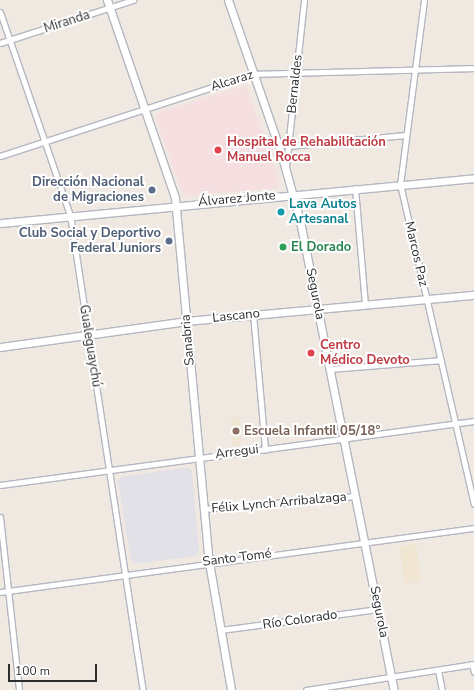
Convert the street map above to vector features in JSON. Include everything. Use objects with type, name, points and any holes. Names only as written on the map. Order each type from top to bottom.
[{"type":"street","name":"Sanabria","points":[[107,0],[176,205],[209,562],[231,690]]},
{"type":"street","name":"Miranda","points":[[0,43],[133,0]]},
{"type":"street","name":"Segurola","points":[[228,0],[294,194],[394,690]]},
{"type":"street","name":"Bernaldes","points":[[286,169],[304,0]]},
{"type":"street","name":"Marcos Paz","points":[[424,0],[400,184],[474,504]]},
{"type":"street","name":"Gualeguaychú","points":[[0,12],[70,215],[143,690]]},
{"type":"street","name":"Alcaraz","points":[[0,156],[252,74],[474,68]]},
{"type":"street","points":[[288,146],[406,135]]},
{"type":"street","name":"Álvarez Jonte","points":[[0,222],[474,178]]},
{"type":"street","points":[[355,188],[365,304]]},
{"type":"street","name":"Lascano","points":[[0,347],[187,321],[474,295]]},
{"type":"street","points":[[253,314],[265,449]]},
{"type":"street","points":[[329,369],[440,360]]},
{"type":"street","name":"Arregui","points":[[0,485],[198,456],[344,439],[474,421]]},
{"type":"street","name":"Félix Lynch Arribalzaga","points":[[204,509],[355,496]]},
{"type":"street","points":[[0,517],[19,690]]},
{"type":"street","name":"Santo Tomé","points":[[0,592],[209,562],[474,528]]},
{"type":"street","name":"Río Colorado","points":[[221,630],[378,609]]},
{"type":"street","points":[[306,690],[391,678],[473,664],[474,672]]},
{"type":"street","points":[[438,670],[442,690]]},
{"type":"shaded area","name":"Hospital de Rehabilitación Manuel Rocca","points":[[244,86],[247,88],[280,183],[277,188],[187,196],[182,194],[156,118],[159,112]]},
{"type":"shaded area","name":"Escuela Infantil 05/18°","points":[[231,417],[239,417],[241,444],[233,446]]},
{"type":"shaded area","points":[[188,467],[192,471],[199,551],[196,556],[135,564],[131,561],[118,481],[121,477]]},
{"type":"shaded area","points":[[416,544],[421,581],[404,584],[400,547]]},
{"type":"place","name":"Hospital de Rehabilitación Manuel Rocca","points":[[218,150]]},
{"type":"place","name":"Dirección Nacional de Migraciones","points":[[152,190]]},
{"type":"place","name":"Lava Autos Artesanal","points":[[281,212]]},
{"type":"place","name":"Club Social y Deportivo Federal Juniors","points":[[169,241]]},
{"type":"place","name":"El Dorado","points":[[283,247]]},
{"type":"place","name":"Centro Médico Devoto","points":[[311,353]]},
{"type":"place","name":"Escuela Infantil 05/18°","points":[[236,431]]}]
